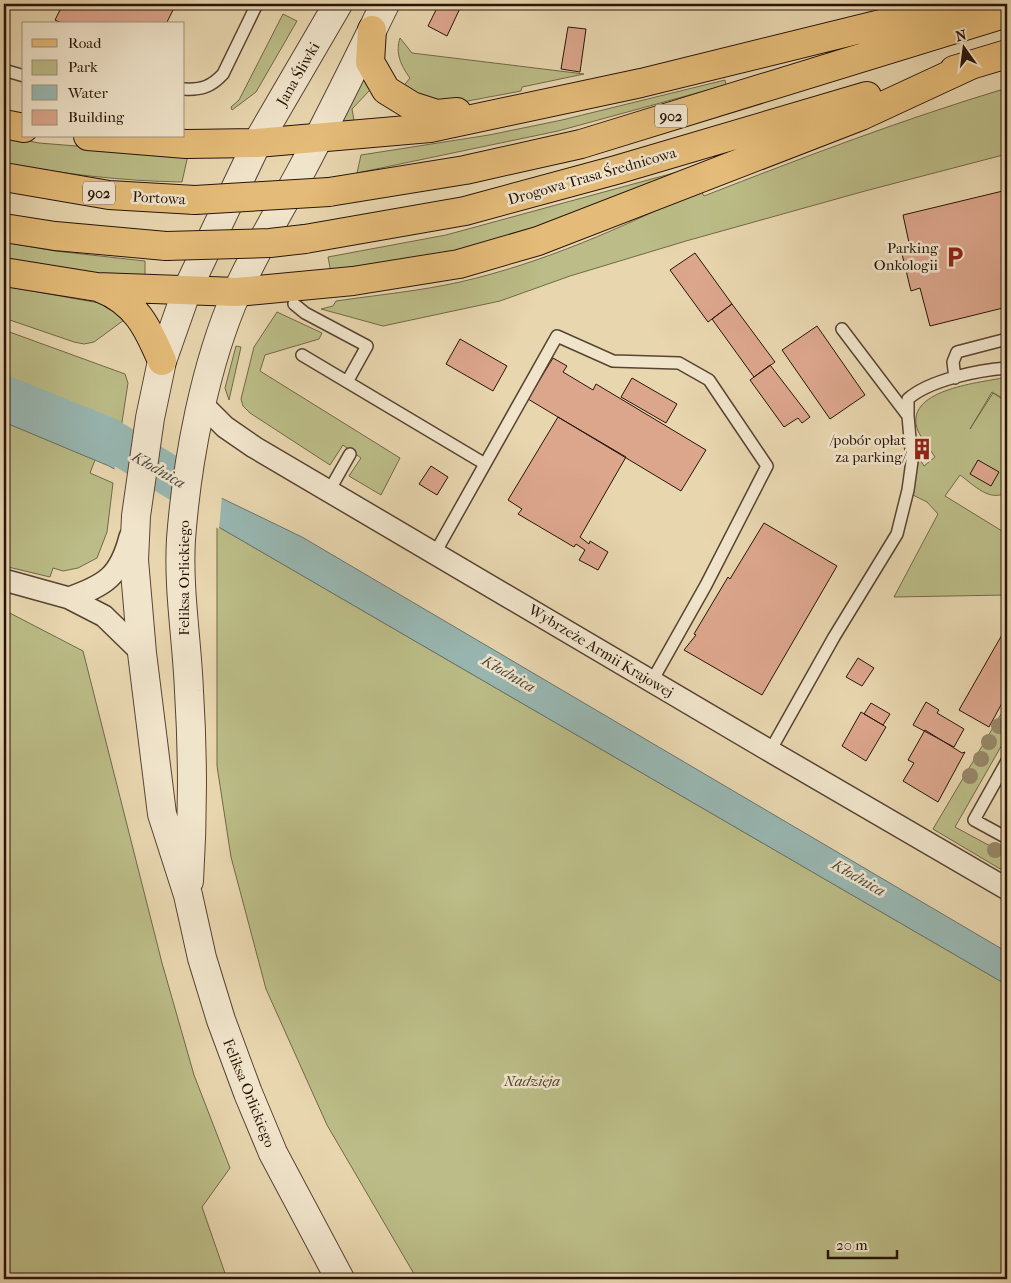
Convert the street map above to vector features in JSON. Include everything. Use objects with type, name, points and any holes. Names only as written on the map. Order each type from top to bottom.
[{"type":"main road","points":[[112,138],[186,144],[257,144],[430,128],[650,81],[962,4]]},
{"type":"main road","name":"Portowa","points":[[4,177],[110,195],[195,200],[329,192],[465,170],[581,144],[1007,13]]},
{"type":"main road","points":[[372,30],[370,62],[386,90],[412,106],[437,114],[543,103]]},
{"type":"main road","name":"Drogowa Trasa Średnicowa","points":[[4,228],[55,236],[166,246],[270,243],[305,239],[465,211],[616,170],[1007,54]]},
{"type":"main road","points":[[4,272],[97,287],[237,292],[371,278],[459,264],[498,254],[861,116],[971,65]]},
{"type":"main road","points":[[4,124],[22,128]]},
{"type":"main road","points":[[97,287],[127,302],[149,329],[162,361]]},
{"type":"street","name":"Jana Śliwki","points":[[257,144],[338,4]]},
{"type":"street","points":[[318,138],[385,4]]},
{"type":"street","name":"Feliksa Orlickiego","points":[[188,895],[193,810],[189,689],[182,618],[181,540],[194,441],[218,344],[237,292],[318,138]]},
{"type":"street","name":"Feliksa Orlickiego","points":[[257,144],[187,290],[162,361],[150,418],[136,516],[134,560],[142,653],[162,814],[188,895],[204,966],[248,1093],[274,1153],[340,1279]]},
{"type":"street","name":"Wybrzeże Armii Krajowej","points":[[202,404],[225,428],[329,491],[770,752],[1007,889]]},
{"type":"street","points":[[69,598],[96,588],[118,570],[126,554],[136,516]]},
{"type":"street","points":[[4,580],[69,598],[104,616],[142,653]]},
{"type":"lane","points":[[185,89],[200,90],[215,83],[224,74],[258,4]]},
{"type":"lane","points":[[4,70],[22,75]]},
{"type":"lane","points":[[294,304],[305,313],[367,346],[348,382]]},
{"type":"lane","points":[[842,329],[908,416]]},
{"type":"lane","points":[[435,553],[557,336],[613,361],[679,363],[709,380],[767,466],[706,585],[652,681]]},
{"type":"lane","points":[[956,378],[953,362],[957,352],[1007,339]]},
{"type":"lane","points":[[302,355],[485,464]]},
{"type":"lane","points":[[770,752],[834,637],[890,547],[903,514],[912,461],[908,399],[919,389],[956,378],[1007,368]]},
{"type":"lane","points":[[329,491],[350,454]]},
{"type":"lane","points":[[1007,761],[974,820],[1007,838]]},
{"type":"green space","points":[[283,14],[297,21],[256,92],[232,110],[231,107],[239,100]]},
{"type":"green space","points":[[400,38],[412,53],[584,74],[522,87],[521,91],[452,104],[401,89],[410,78],[400,59],[398,49]]},
{"type":"green space","points":[[363,76],[371,89],[352,109],[355,126],[339,128]]},
{"type":"green space","points":[[725,80],[726,85],[558,131],[357,173],[361,155],[489,135],[562,120]]},
{"type":"green space","points":[[1007,88],[1007,154],[686,241],[570,276],[500,301],[383,326],[321,309],[333,306],[336,301],[445,285],[522,265],[583,243],[700,189],[704,196],[854,139],[930,112]]},
{"type":"green space","points":[[4,136],[39,143],[188,155],[182,182],[92,176],[4,163]]},
{"type":"green space","points":[[681,171],[533,231],[477,248],[331,273],[328,257],[446,235]]},
{"type":"green space","points":[[4,242],[55,251],[145,261],[145,277],[88,273],[4,258]]},
{"type":"green space","points":[[4,286],[105,304],[124,320],[94,342],[84,344],[74,342],[4,318]]},
{"type":"green space","points":[[277,312],[322,333],[319,339],[265,355],[260,371],[400,458],[381,495],[349,476],[361,458],[343,445],[330,465],[250,413],[243,406],[241,399],[254,347]]},
{"type":"green space","points":[[4,330],[125,374],[128,383],[118,448],[4,393]]},
{"type":"green space","points":[[236,346],[241,347],[229,400],[225,388]]},
{"type":"green space","points":[[1007,378],[1007,401],[992,392],[970,429],[993,393],[1007,402],[1007,492],[1001,495],[988,494],[960,475],[945,496],[1007,534],[1007,595],[894,597],[938,514],[927,502],[913,495],[917,459],[919,458],[924,466],[935,457],[918,431],[916,417],[921,406],[945,391]]},
{"type":"green space","points":[[4,422],[95,460],[90,473],[113,483],[107,532],[97,558],[78,568],[63,571],[53,568],[50,577],[4,566]]},
{"type":"green space","name":"Nadzieja","points":[[217,526],[1007,985],[1007,1279],[417,1279],[327,1125],[266,989],[231,857],[217,766]]},
{"type":"green space","points":[[4,610],[83,651],[162,963],[194,1075],[230,1168],[202,1207],[227,1279],[4,1279]]},
{"type":"green space","points":[[1007,704],[1007,736],[955,827],[1007,855],[1007,873],[933,829]]},
{"type":"water","points":[[4,393],[302,537],[1007,952],[1007,985],[217,526],[109,466],[4,422]]},
{"type":"pier","points":[[118,445],[222,496],[219,529],[114,472]]},
{"type":"building","points":[[63,4],[176,4],[167,22],[59,22],[55,20]]},
{"type":"building","points":[[439,4],[462,4],[447,36],[428,26]]},
{"type":"building","points":[[568,27],[586,29],[580,72],[561,69]]},
{"type":"building","name":"Parking Onkologii","points":[[1007,190],[1007,307],[930,326],[920,288],[911,291],[902,254],[911,252],[903,215]]},
{"type":"building","points":[[695,253],[732,304],[708,322],[670,270]]},
{"type":"building","points":[[732,304],[775,362],[754,377],[712,319]]},
{"type":"building","points":[[817,326],[865,395],[830,419],[782,350]]},
{"type":"building","points":[[460,339],[507,366],[493,391],[446,364]]},
{"type":"building","points":[[553,358],[567,366],[563,372],[593,390],[596,384],[706,450],[681,491],[528,399]]},
{"type":"building","points":[[770,365],[810,417],[802,423],[798,418],[784,427],[750,380]]},
{"type":"building","points":[[632,378],[677,404],[666,423],[621,397]]},
{"type":"building","points":[[558,417],[626,457],[580,537],[589,544],[590,541],[608,552],[598,570],[579,560],[585,550],[576,544],[574,547],[518,514],[522,509],[508,500]]},
{"type":"building","name":"/pobór opłat za parking/","points":[[917,444],[927,445],[926,454],[917,453]]},
{"type":"building","points":[[978,460],[999,472],[991,486],[970,474]]},
{"type":"building","points":[[431,466],[448,477],[437,495],[419,484]]},
{"type":"building","points":[[764,523],[837,566],[762,695],[684,650],[696,635],[694,634],[728,577],[730,579]]},
{"type":"building","points":[[1007,626],[1007,694],[989,727],[959,710]]},
{"type":"building","points":[[858,658],[874,668],[862,686],[846,677]]},
{"type":"building","points":[[926,702],[939,710],[937,713],[964,729],[954,747],[913,725]]},
{"type":"building","points":[[871,703],[890,714],[883,725],[864,714]]},
{"type":"building","points":[[861,712],[886,727],[866,761],[842,746]]},
{"type":"building","points":[[925,730],[962,753],[965,752],[938,802],[903,781],[914,763],[908,760]]},
{"type":"waterway","name":"Kłodnica","points":[[4,396],[106,437],[180,482]]},
{"type":"place","name":"Parking Onkologii","points":[[955,257]]},
{"type":"place","name":"/pobór opłat za parking/","points":[[922,449]]}]
